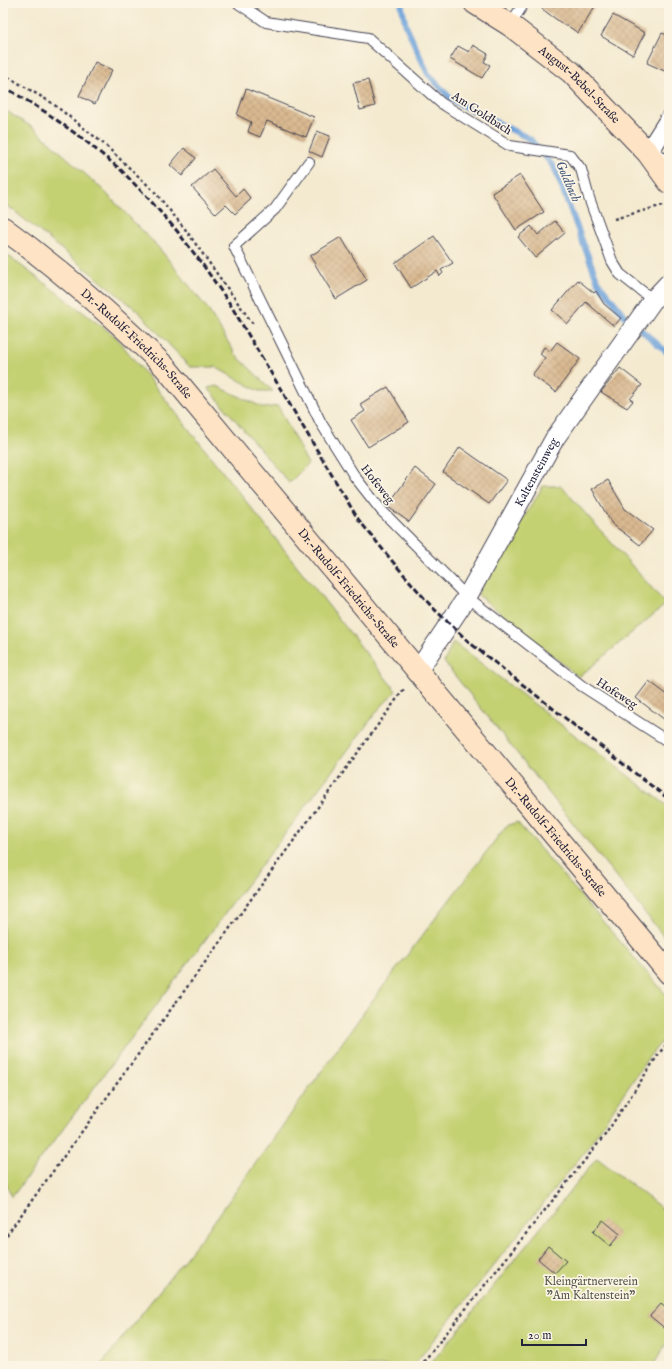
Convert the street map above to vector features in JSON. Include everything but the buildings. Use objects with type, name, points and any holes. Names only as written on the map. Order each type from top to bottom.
[{"type":"main road","name":"August-Bebel-Straße","points":[[476,3],[510,25],[571,72],[648,153],[669,182]]},
{"type":"main road","name":"Dr.-Rudolf-Friedrichs-Straße","points":[[3,228],[123,325],[165,366],[417,672],[669,973]]},
{"type":"street","points":[[669,120],[648,153],[669,168]]},
{"type":"street","name":"Kaltensteinweg","points":[[417,672],[467,597],[555,438],[653,300],[669,283]]},
{"type":"lane","name":"Am Goldbach","points":[[238,3],[266,22],[368,38],[441,103],[510,146],[570,155],[581,169],[589,198],[612,261],[620,274],[653,300]]},
{"type":"lane","points":[[510,25],[524,3]]},
{"type":"lane","name":"Hofeweg","points":[[309,162],[275,209],[234,246],[321,423],[355,477],[381,510],[467,597],[582,686],[669,742]]},
{"type":"path","points":[[3,74],[52,103],[98,139],[154,191],[186,229],[256,329]]},
{"type":"path","points":[[599,224],[669,203]]},
{"type":"path","points":[[3,1240],[417,672]]},
{"type":"path","points":[[420,1366],[605,1135],[660,1052],[669,1042]]},
{"type":"green space","points":[[3,109],[35,129],[104,191],[159,248],[207,308],[236,355],[273,391],[259,391],[215,367],[190,367],[138,311],[3,202]]},
{"type":"green space","points":[[3,252],[116,337],[396,691],[378,710],[12,1197],[3,1176]]},
{"type":"green space","points":[[217,386],[264,408],[278,406],[308,464],[289,483],[208,388]]},
{"type":"green space","points":[[543,486],[561,486],[666,604],[579,677],[477,594]]},
{"type":"green space","points":[[453,642],[669,807],[669,943],[444,662]]},
{"type":"green space","points":[[517,822],[669,998],[669,1033],[648,1058],[586,1150],[413,1366],[100,1366],[210,1227],[369,1005],[506,826]]},
{"type":"green space","name":"Kleingärtnerverein \"Am Kaltenstein\"","points":[[597,1158],[669,1214],[669,1339],[653,1366],[429,1366]]},
{"type":"waterway","name":"Goldbach","points":[[401,3],[406,26],[428,74],[451,99],[530,139],[554,167],[598,282],[625,316],[669,354]]},
{"type":"railway","points":[[3,86],[47,113],[83,139],[120,169],[177,231],[230,304],[358,519],[432,607],[470,643],[669,799]]}]
